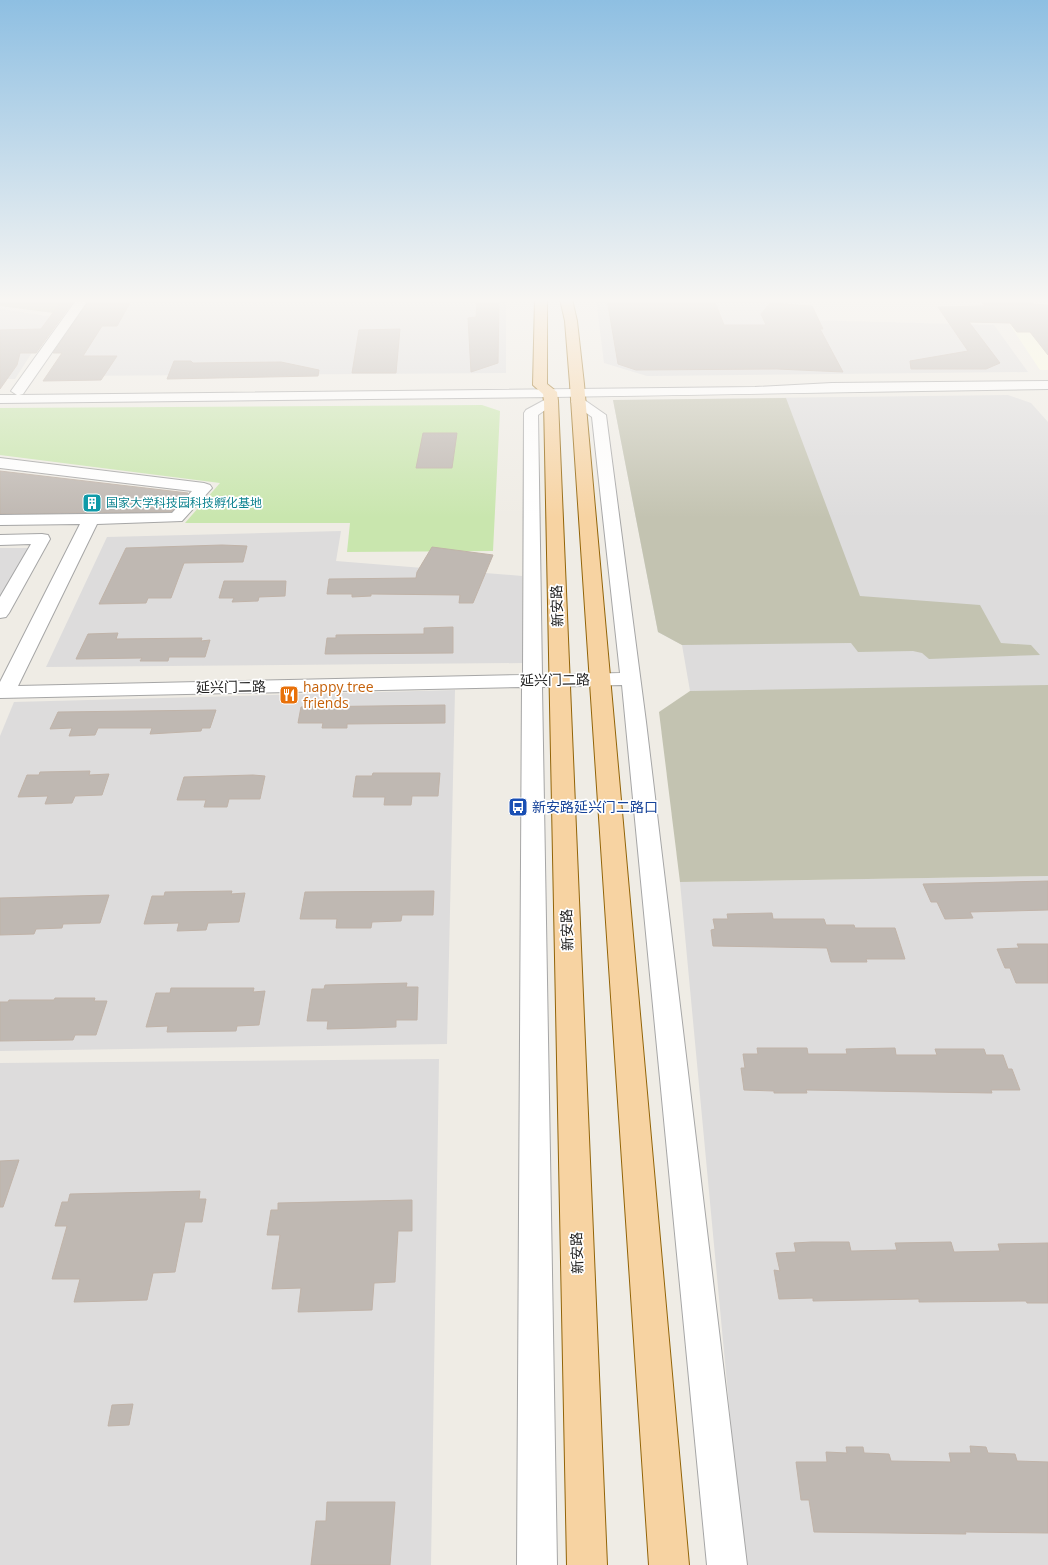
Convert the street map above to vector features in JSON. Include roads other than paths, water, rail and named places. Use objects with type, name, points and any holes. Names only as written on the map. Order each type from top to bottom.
[{"type":"main road","name":"新安路","points":[[546,372],[560,680],[586,1565]]},
{"type":"main road","points":[[576,372],[669,1565]]},
{"type":"street","points":[[18,391],[31,372]]},
{"type":"street","points":[[0,391],[578,393],[755,391],[832,387],[1047,384]]},
{"type":"street","points":[[0,399],[547,393]]},
{"type":"street","points":[[536,1565],[530,413],[547,393]]},
{"type":"street","points":[[578,393],[600,415],[631,678],[727,1565]]},
{"type":"street","points":[[0,463],[204,488],[176,518],[0,520]]},
{"type":"street","points":[[2,692],[91,519]]},
{"type":"street","points":[[0,540],[42,539],[0,613]]},
{"type":"street","name":"延兴门二路","points":[[2,692],[631,678]]},
{"type":"place","name":"国家大学科技园科技孵化基地","points":[[92,503]]},
{"type":"place","name":"happy tree friends","points":[[289,695]]},
{"type":"place","name":"新安路延兴门二路口","points":[[518,807]]}]
